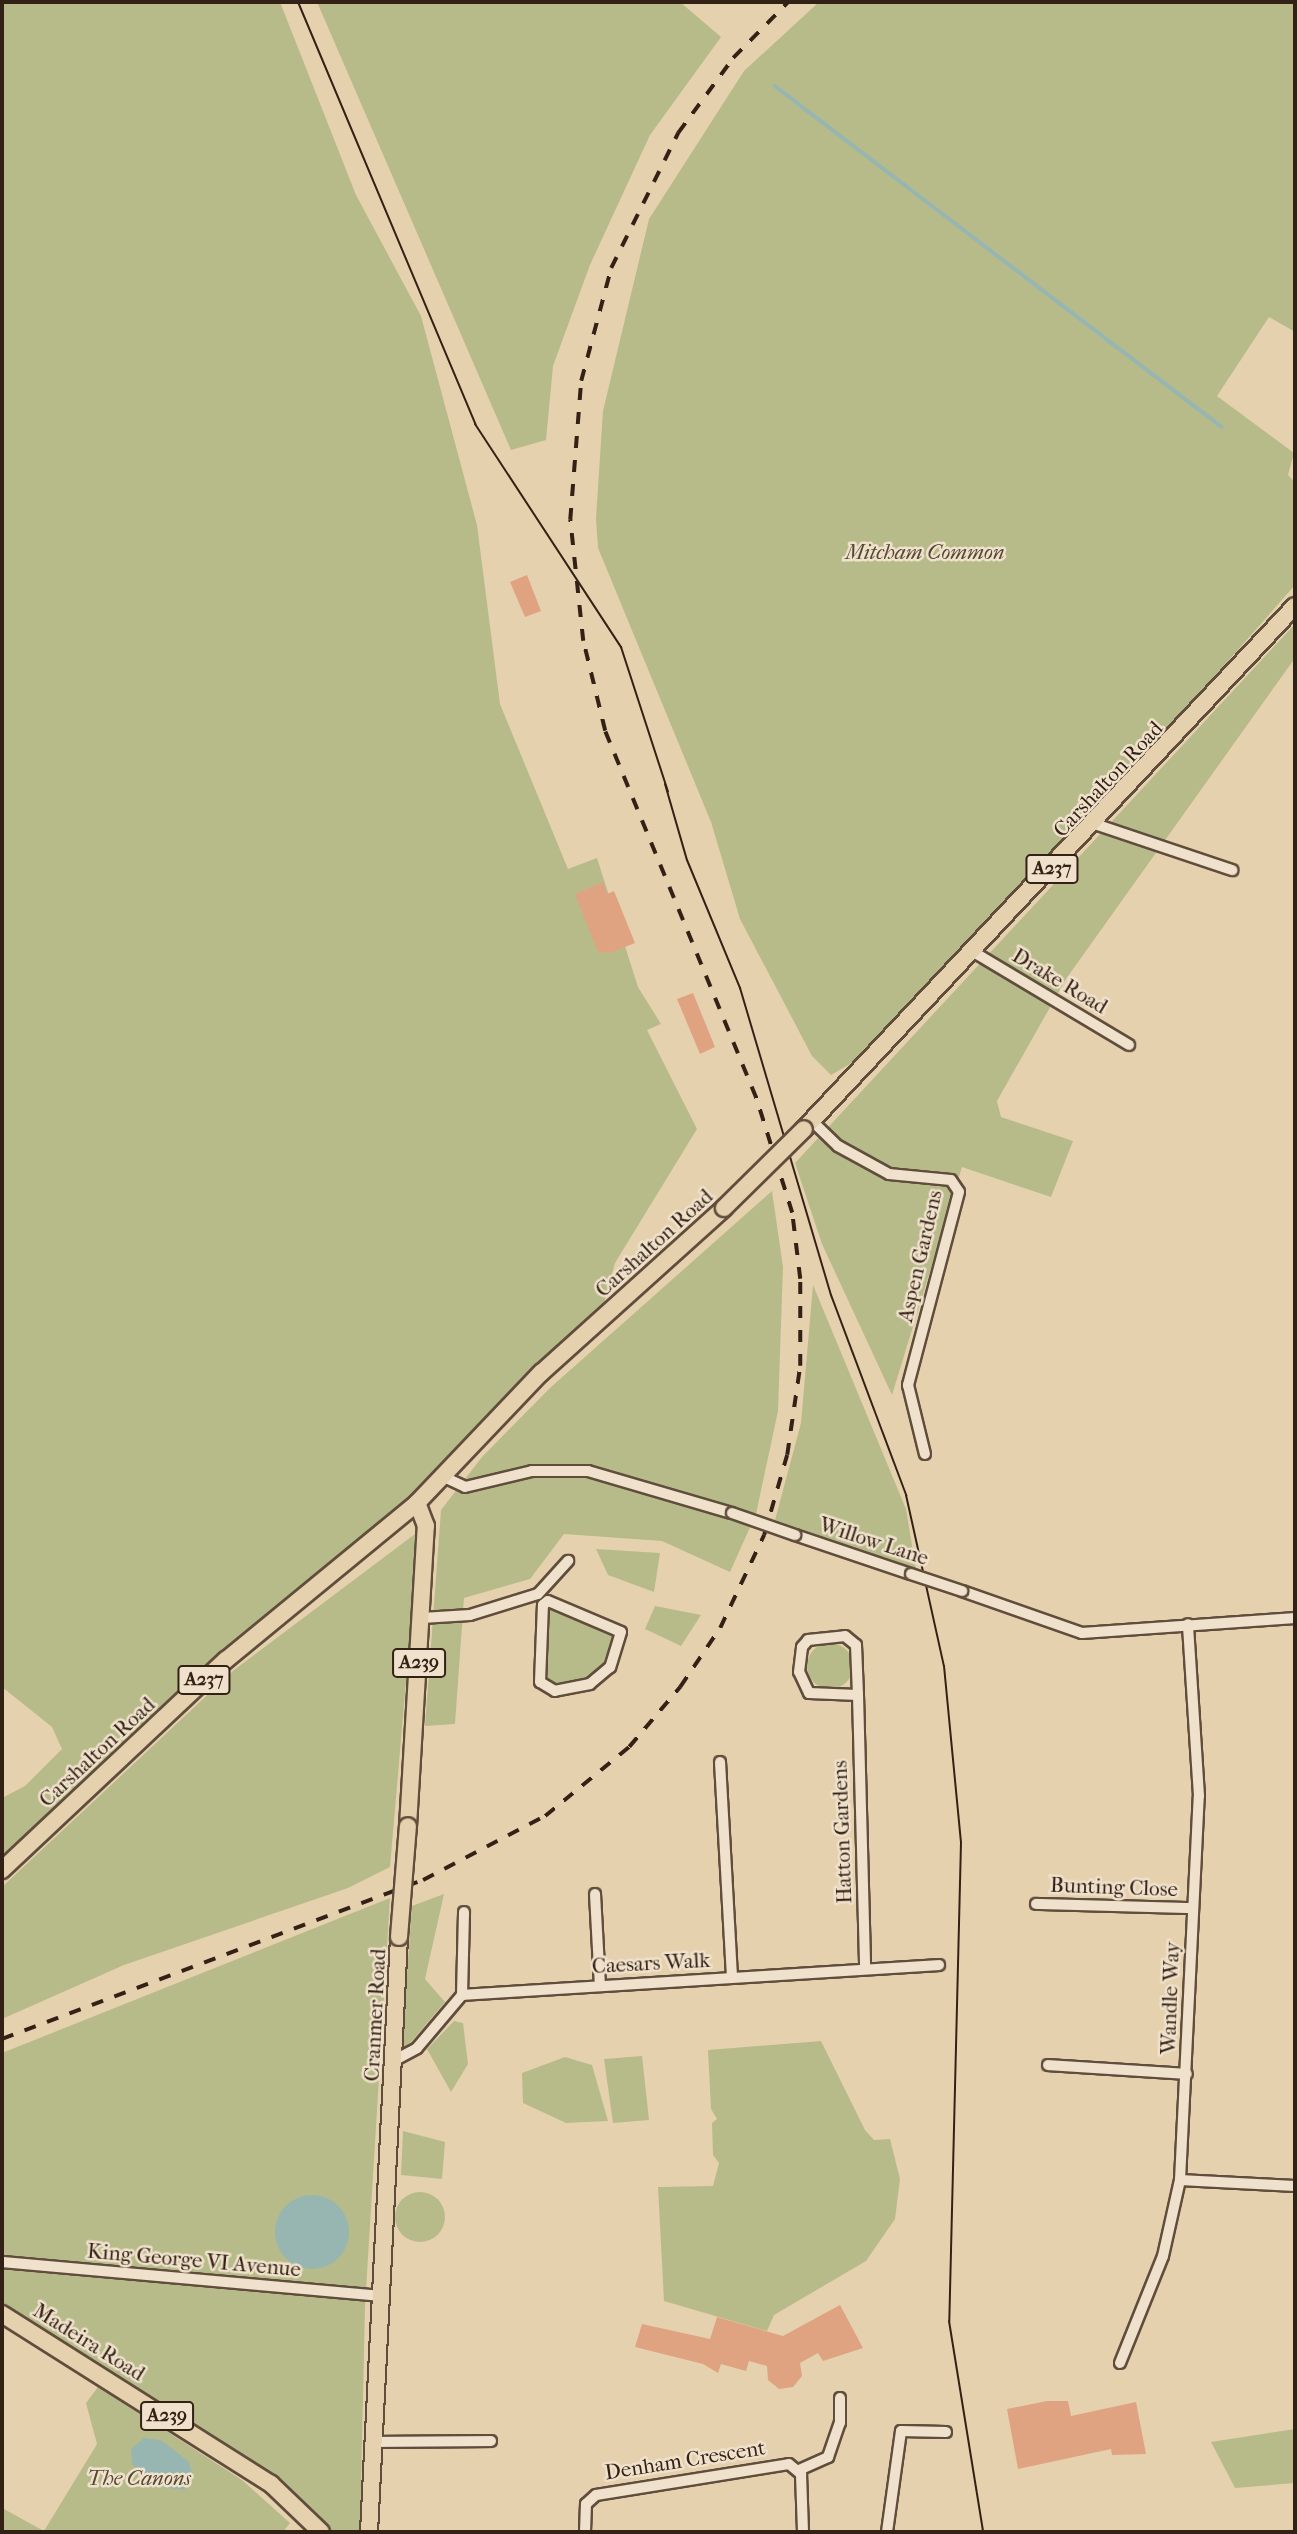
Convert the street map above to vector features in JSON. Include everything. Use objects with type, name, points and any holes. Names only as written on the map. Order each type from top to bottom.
[{"type":"main road","name":"Carshalton Road","points":[[2,1870],[226,1660],[417,1503],[541,1373],[724,1208],[808,1125],[1095,824],[1295,606]]},
{"type":"main road","name":"Cranmer Road","points":[[369,2532],[399,1937],[422,1618],[426,1526],[417,1503]]},
{"type":"main road","name":"Madeira Road","points":[[2,2314],[271,2484],[321,2532]]},
{"type":"street","points":[[1095,824],[1232,870]]},
{"type":"street","name":"Drake Road","points":[[972,951],[1129,1045]]},
{"type":"street","name":"Aspen Gardens","points":[[808,1125],[838,1146],[889,1174],[951,1180],[959,1192],[908,1385],[925,1454]]},
{"type":"street","name":"Willow Lane","points":[[444,1476],[475,1486],[532,1471],[588,1471],[732,1513],[1073,1628],[1096,1633],[1295,1618]]},
{"type":"street","points":[[422,1618],[470,1615],[538,1594],[568,1560]]},
{"type":"street","points":[[538,1594],[545,1603],[621,1632],[618,1652],[600,1677],[576,1689],[544,1689],[545,1603]]},
{"type":"street","name":"Wandle Way","points":[[1120,2363],[1166,2248],[1180,2180],[1187,2074],[1199,1745],[1188,1624]]},
{"type":"street","name":"Hatton Gardens","points":[[858,1695],[804,1689],[799,1672],[805,1643],[853,1640],[858,1695],[865,1968]]},
{"type":"street","points":[[720,1762],[732,1978]]},
{"type":"street","points":[[595,1894],[600,1985]]},
{"type":"street","name":"Bunting Close","points":[[1036,1904],[1191,1908]]},
{"type":"street","points":[[393,2061],[417,2048],[462,1995],[464,1912]]},
{"type":"street","name":"Caesars Walk","points":[[462,1995],[939,1965]]},
{"type":"street","points":[[1048,2065],[1187,2074]]},
{"type":"street","points":[[1180,2180],[1295,2186]]},
{"type":"street","name":"King George VI Avenue","points":[[2,2262],[382,2296]]},
{"type":"street","points":[[803,2532],[799,2470],[828,2457],[840,2423],[840,2398]]},
{"type":"street","points":[[887,2532],[901,2431],[946,2432]]},
{"type":"street","points":[[374,2442],[491,2441]]},
{"type":"street","name":"Denham Crescent","points":[[585,2532],[586,2504],[596,2495],[775,2465],[799,2470]]},
{"type":"green space","points":[[2,2],[280,2],[356,195],[421,316],[477,525],[500,704],[568,869],[597,858],[638,987],[661,1024],[647,1030],[697,1129],[615,1263],[604,1303],[420,1492],[224,1650],[2,1857],[2,1798],[25,1786],[62,1749],[52,1727],[2,1687]]},
{"type":"green space","points":[[317,2],[680,2],[721,37],[650,135],[590,265],[553,366],[546,440],[511,450]]},
{"type":"green space","name":"Mitcham Common","points":[[819,2],[1295,2],[1295,332],[1269,317],[1217,396],[1294,453],[1288,475],[1295,482],[1295,585],[1089,819],[850,1064],[831,1075],[812,1056],[740,919],[711,822],[598,548],[596,518],[603,411],[649,219],[744,71]]},
{"type":"green space","points":[[1295,624],[1295,658],[1066,979],[997,1101],[1001,1117],[1073,1141],[1051,1197],[962,1167],[892,1395],[822,1244],[795,1163]]},
{"type":"green space","points":[[772,1191],[783,1267],[778,1411],[756,1514],[730,1572],[662,1541],[564,1534],[530,1579],[464,1598],[455,1724],[425,1726],[441,1510],[482,1457],[550,1388]]},
{"type":"green space","points":[[813,1285],[906,1509],[916,1569],[775,1520],[801,1423]]},
{"type":"green space","points":[[419,1531],[390,1867],[348,1888],[124,1965],[2,2019],[2,1887],[234,1670]]},
{"type":"green space","points":[[596,1549],[660,1553],[654,1592],[608,1575]]},
{"type":"green space","points":[[548,1604],[609,1625],[618,1642],[616,1657],[591,1688],[557,1695],[545,1685]]},
{"type":"green space","points":[[655,1606],[701,1615],[681,1646],[645,1629]]},
{"type":"green space","points":[[830,1643],[839,1644],[846,1650],[852,1657],[852,1675],[846,1682],[839,1688],[830,1689],[821,1688],[814,1682],[808,1675],[807,1666],[808,1657],[814,1650],[821,1644]]},
{"type":"green space","points":[[444,1894],[425,1979],[445,2002],[401,2054],[412,1906]]},
{"type":"green space","points":[[390,1898],[365,2307],[360,2532],[330,2532],[272,2474],[2,2305],[2,2053]]},
{"type":"green space","points":[[454,2021],[463,2023],[468,2064],[451,2092],[427,2049]]},
{"type":"green space","points":[[821,2041],[865,2130],[874,2140],[890,2139],[900,2179],[895,2219],[866,2261],[774,2315],[767,2331],[664,2301],[658,2187],[713,2186],[719,2163],[713,2155],[712,2123],[717,2119],[711,2109],[708,2050]]},
{"type":"green space","points":[[642,2056],[649,2120],[613,2123],[604,2059]]},
{"type":"green space","points":[[565,2057],[592,2065],[608,2121],[566,2123],[523,2103],[522,2073]]},
{"type":"green space","points":[[403,2131],[445,2142],[442,2179],[401,2175]]},
{"type":"green space","points":[[420,2192],[438,2199],[445,2217],[438,2235],[420,2242],[402,2235],[395,2217],[402,2199]]},
{"type":"green space","name":"The Canons","points":[[98,2387],[242,2480],[290,2523],[283,2532],[2,2532],[2,2508],[44,2531],[97,2444],[86,2403]]},
{"type":"green space","points":[[1295,2429],[1295,2483],[1235,2488],[1211,2442]]},
{"type":"water","points":[[312,2195],[326,2198],[338,2206],[346,2218],[349,2232],[346,2246],[338,2258],[326,2266],[312,2269],[298,2266],[286,2258],[278,2246],[275,2232],[278,2218],[286,2206],[298,2198]]},
{"type":"water","points":[[144,2438],[161,2440],[189,2462],[193,2477],[184,2490],[156,2486],[132,2464],[131,2449]]},
{"type":"building","points":[[527,575],[541,611],[525,617],[510,582]]},
{"type":"building","points":[[603,882],[607,894],[614,891],[635,943],[610,953],[598,952],[575,894]]},
{"type":"building","points":[[693,993],[715,1047],[700,1054],[677,999]]},
{"type":"building","points":[[840,2305],[863,2348],[823,2361],[818,2353],[800,2363],[802,2376],[793,2387],[779,2389],[768,2380],[767,2366],[749,2361],[746,2371],[721,2364],[718,2373],[703,2364],[635,2347],[642,2324],[710,2339],[717,2317],[783,2336]]},
{"type":"building","points":[[1047,2401],[1068,2401],[1071,2416],[1136,2402],[1146,2454],[1112,2455],[1111,2449],[1018,2469],[1007,2409]]},
{"type":"waterway","points":[[775,86],[1222,427]]},
{"type":"tram line","points":[[298,2],[475,424],[621,647],[668,792]]},
{"type":"tram line","points":[[665,784],[687,860],[740,988],[831,1295],[906,1495],[944,1666],[961,1842],[949,2321],[983,2532]]},
{"type":"railway","points":[[2,2039],[423,1880],[545,1816],[629,1747],[680,1687],[720,1628],[764,1535],[787,1455],[800,1366],[800,1279],[792,1213],[756,1098],[605,731],[583,641],[570,520],[581,381],[611,268],[678,133],[733,58],[788,2]]}]
